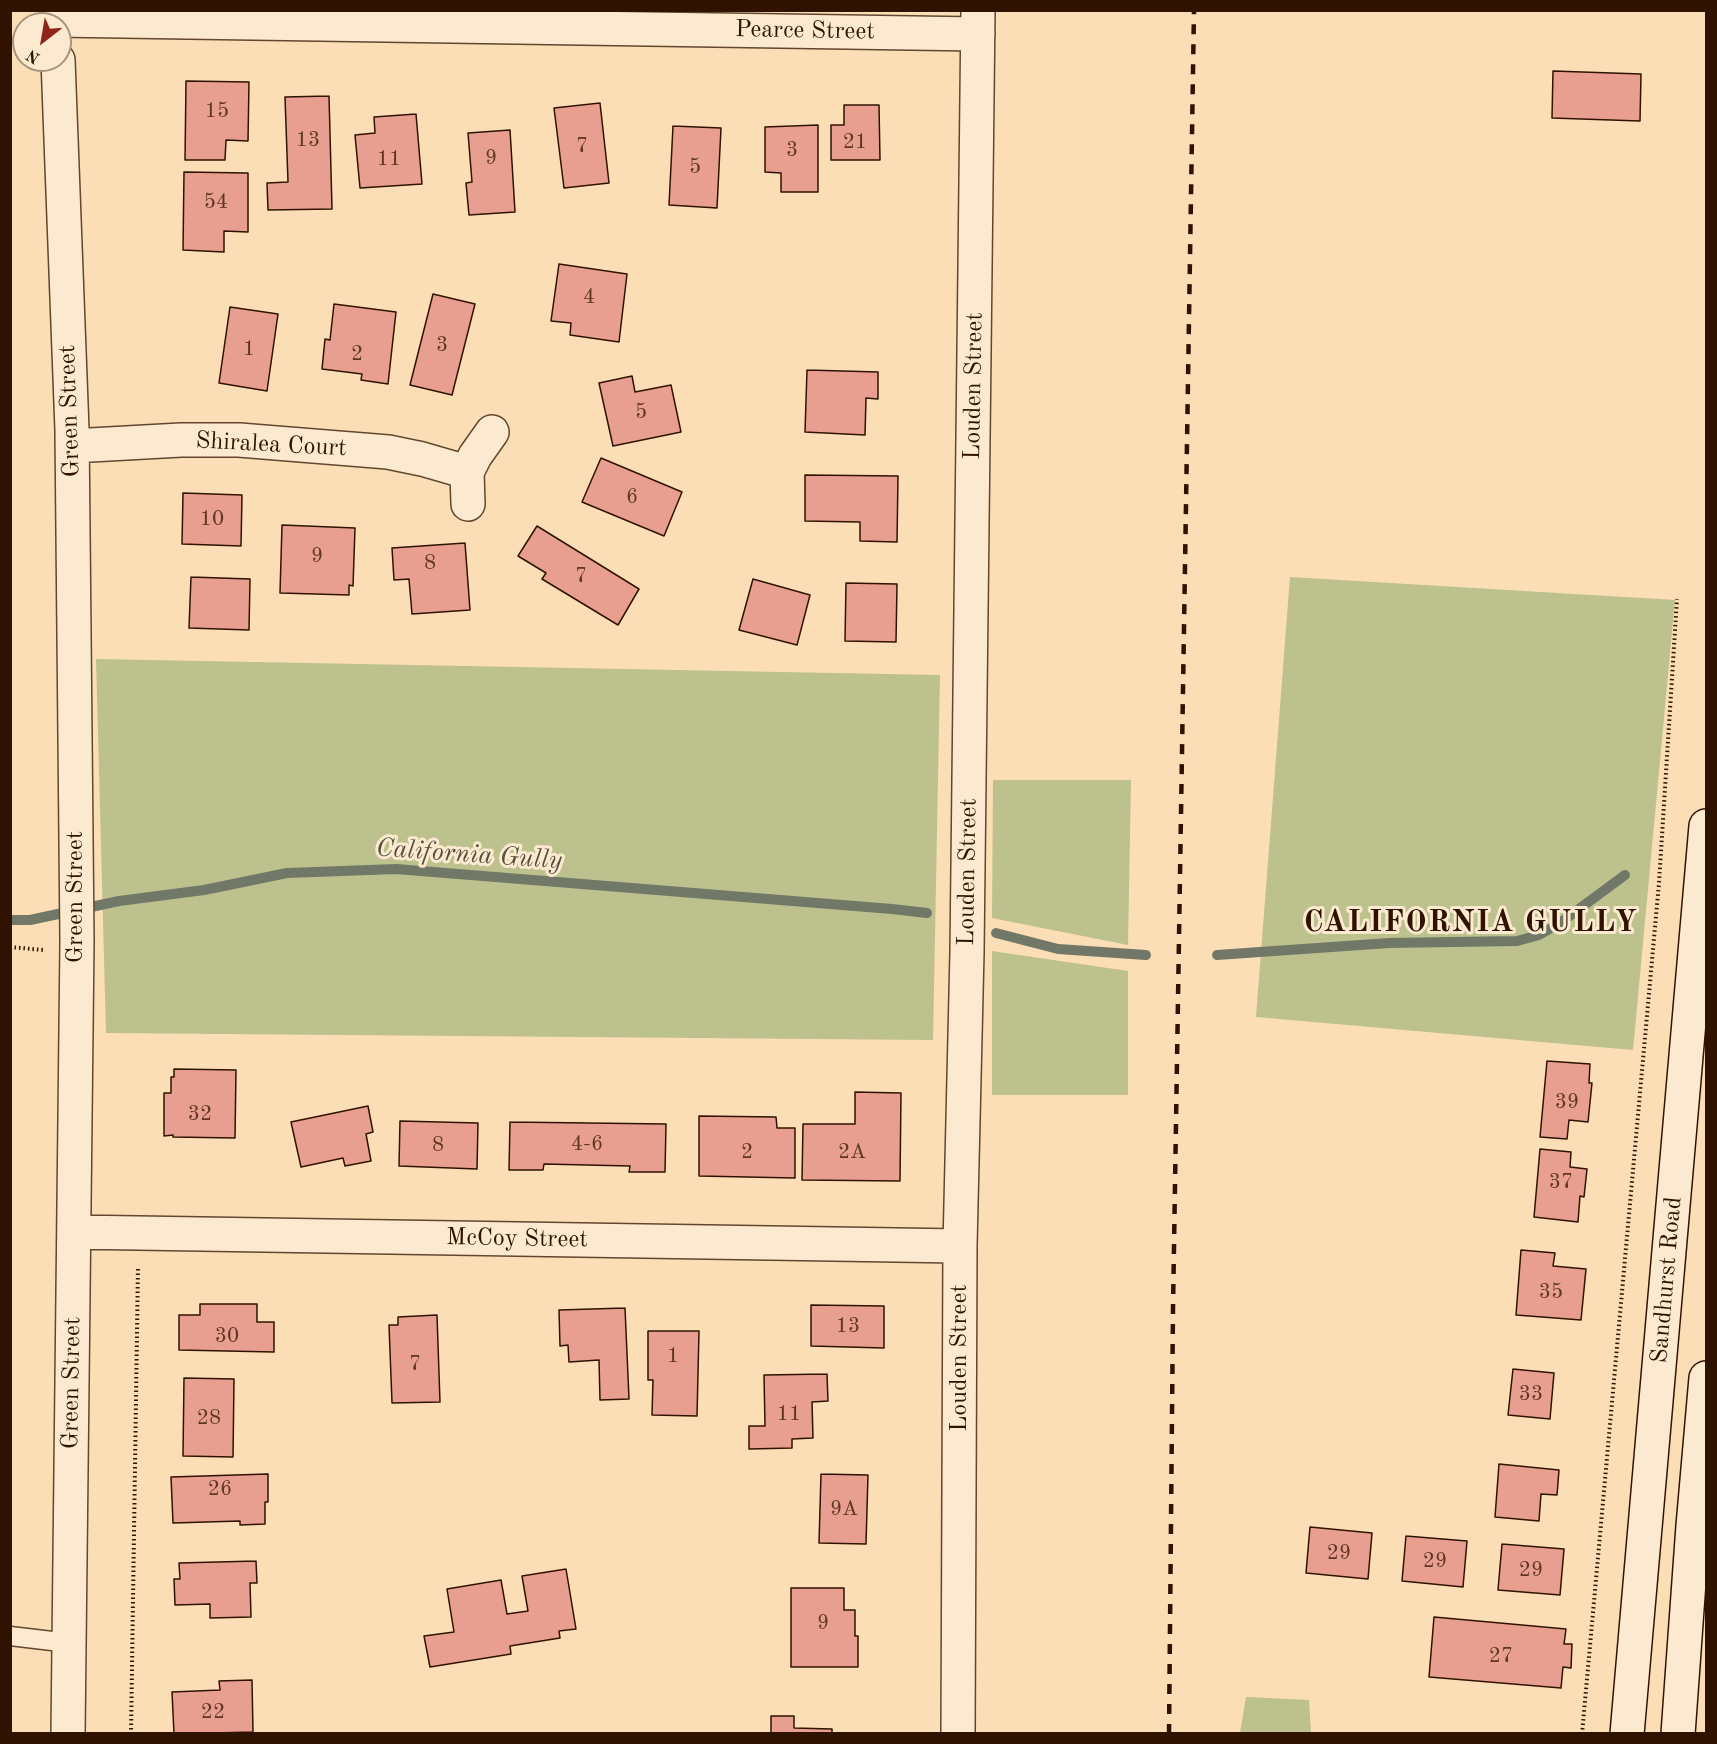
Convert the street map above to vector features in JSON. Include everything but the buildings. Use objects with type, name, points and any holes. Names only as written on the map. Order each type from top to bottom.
[{"type":"street","name":"Pearce Street","points":[[72,18],[978,22]]},
{"type":"street","name":"Louden Street","points":[[958,1734],[960,1246],[967,952],[978,22]]},
{"type":"street","name":"Green Street","points":[[58,72],[72,446],[77,941],[68,1734]]},
{"type":"street","name":"Shiralea Court","points":[[72,446],[181,440],[239,440],[388,452],[422,459],[467,488],[475,456],[492,432]]},
{"type":"street","name":"Sandhurst Road","points":[[1627,1734],[1704,888],[1707,826]]},
{"type":"street","name":"McCoy Street","points":[[74,1232],[960,1246]]},
{"type":"street","name":"Sandhurst Road","points":[[1678,1734],[1693,1526],[1707,1378]]},
{"type":"lane","points":[[10,1636],[69,1643]]},
{"type":"path","points":[[1582,1734],[1659,883],[1677,599]]},
{"type":"path","points":[[131,1734],[138,1257]]},
{"type":"green space","points":[[1290,577],[1675,600],[1633,1050],[1256,1017]]},
{"type":"green space","points":[[96,659],[940,675],[933,1040],[106,1033]]},
{"type":"green space","points":[[993,780],[1131,780],[1128,945],[992,918]]},
{"type":"green space","points":[[992,951],[1128,971],[1128,1095],[992,1095]]},
{"type":"green space","points":[[1246,1697],[1309,1700],[1311,1733],[1240,1733]]},
{"type":"waterway","name":"California Gully","points":[[10,920],[30,920],[119,901],[204,890],[287,873],[396,869],[927,913]]},
{"type":"waterway","name":"California Gully","points":[[1217,955],[1389,943],[1517,941],[1539,935],[1560,923],[1625,875]]},
{"type":"waterway","name":"California Gully","points":[[996,933],[1058,949],[1146,955]]},
{"type":"railway","points":[[1169,1734],[1173,1309],[1194,10]]},
{"type":"district","name":"CALIFORNIA GULLY","points":[[1471,923]]}]
